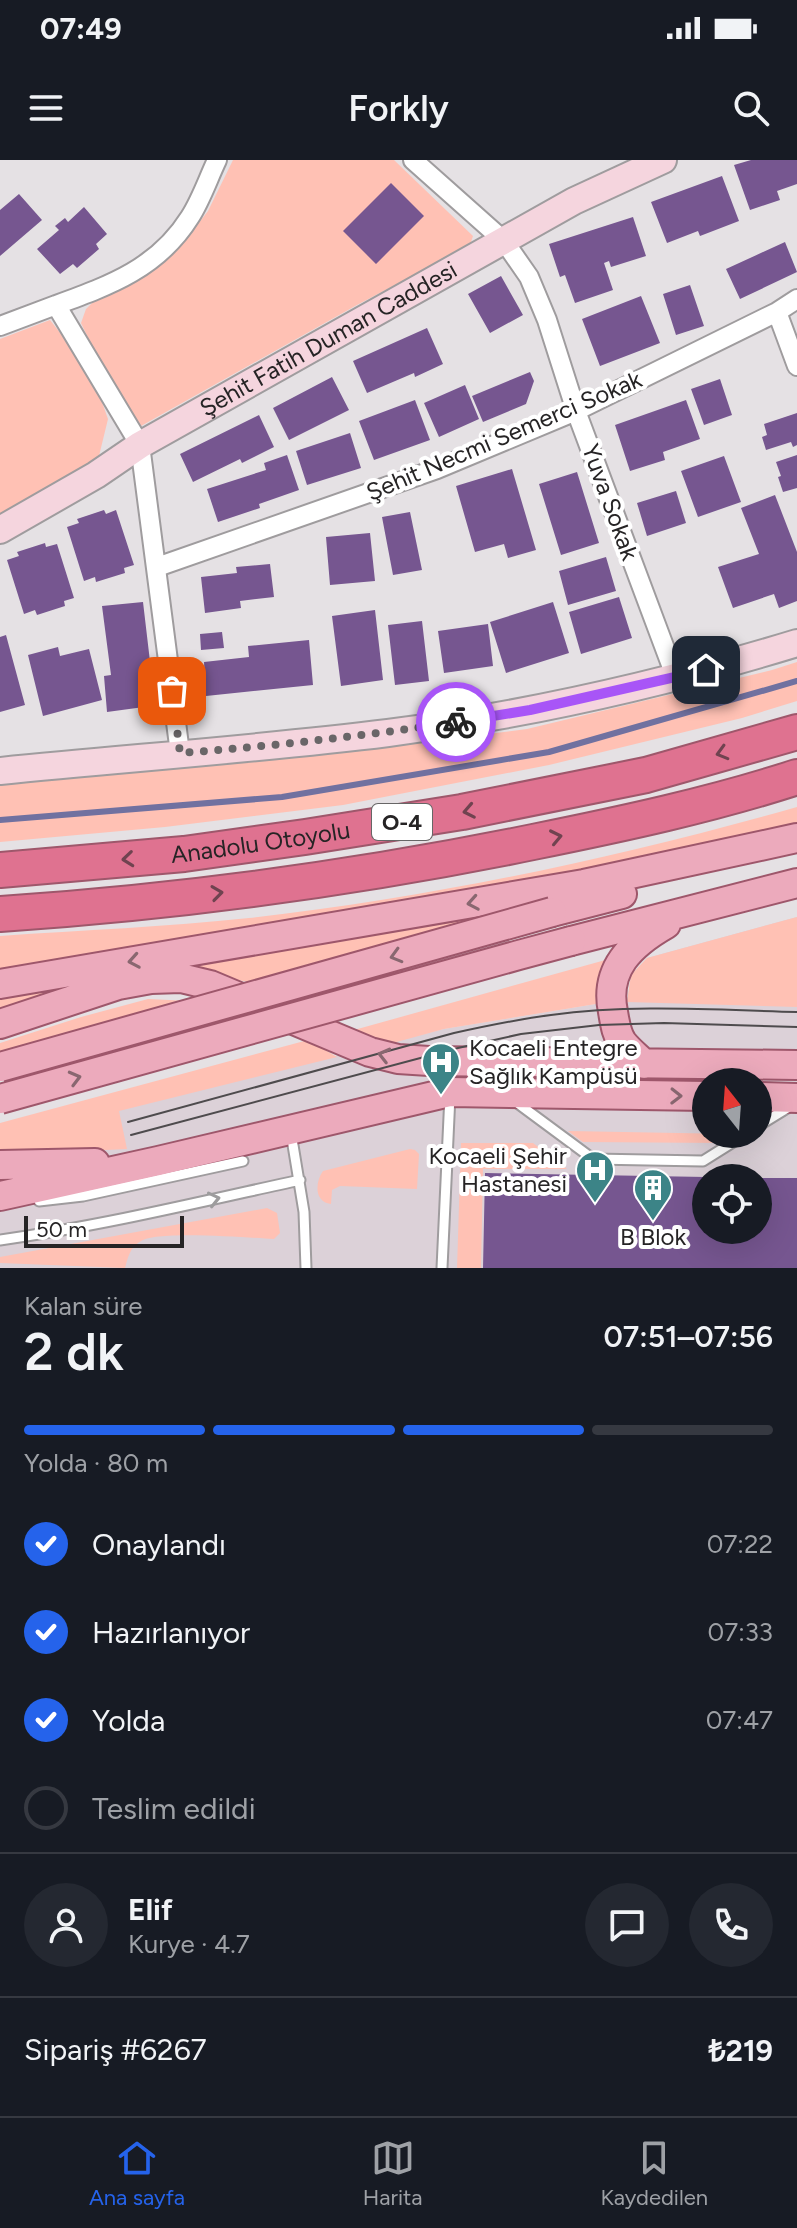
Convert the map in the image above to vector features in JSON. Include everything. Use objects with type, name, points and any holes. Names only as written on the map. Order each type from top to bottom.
[{"type":"highway","name":"Anadolu Otoyolu","points":[[0,870],[184,854],[462,812],[646,775],[797,732]]},
{"type":"highway","name":"Anadolu Otoyolu","points":[[0,914],[186,897],[314,881],[463,856],[660,815],[797,777]]},
{"type":"main road","points":[[0,984],[584,884],[797,838]]},
{"type":"main road","points":[[0,1067],[552,912],[797,849]]},
{"type":"main road","points":[[0,1099],[371,995],[797,883]]},
{"type":"main road","points":[[644,1064],[623,1044],[616,1031],[611,1003],[612,981],[620,961],[640,940],[664,925],[719,903]]},
{"type":"main road","points":[[0,1024],[118,985],[181,978],[210,985],[370,1052],[398,1059],[611,1068],[644,1064],[797,1065]]},
{"type":"main road","points":[[14,1201],[158,1161],[450,1092],[692,1096]]},
{"type":"main road","points":[[772,1098],[797,1100]]},
{"type":"main road","points":[[0,1165],[158,1161]]},
{"type":"street","points":[[0,326],[105,287],[139,270],[169,246],[191,215],[217,160]]},
{"type":"street","name":"Şehit Fatih Duman Caddesi","points":[[0,530],[96,475],[140,445],[574,201],[663,160]]},
{"type":"street","name":"Yuva Sokak","points":[[418,162],[504,241],[529,277],[676,678]]},
{"type":"street","name":"Şehit Necmi Semerci Sokak","points":[[157,567],[437,469],[576,411],[777,312],[797,299]]},
{"type":"street","points":[[56,305],[140,445],[180,753]]},
{"type":"street","points":[[777,312],[797,366]]},
{"type":"street","points":[[0,771],[259,748],[530,710],[676,678],[797,643]]},
{"type":"lane","points":[[442,1268],[450,1092]]},
{"type":"lane","points":[[504,1093],[593,1159],[703,1161],[724,1148]]},
{"type":"lane","points":[[772,1117],[797,1100]]},
{"type":"lane","points":[[291,1130],[300,1180],[306,1268]]},
{"type":"lane","points":[[0,1205],[14,1201],[83,1196],[243,1161]]},
{"type":"lane","points":[[0,1240],[127,1218],[300,1180]]},
{"type":"shaded area","points":[[233,160],[394,160],[473,236],[465,248],[141,426],[100,363],[81,323],[86,309],[95,300],[147,273],[181,246],[208,211]]},
{"type":"shaded area","points":[[50,320],[72,348],[98,391],[108,419],[99,456],[83,471],[0,517],[0,339]]},
{"type":"shaded area","points":[[797,662],[797,701],[742,718],[549,765],[343,805],[165,827],[0,842],[0,784],[346,752],[527,729]]},
{"type":"shaded area","points":[[797,807],[797,826],[582,879],[0,974],[0,936],[218,921],[388,899],[594,859]]},
{"type":"shaded area","points":[[504,913],[263,985],[187,970],[0,1017],[0,995]]},
{"type":"shaded area","name":"Kocaeli Entegre Sağlık Kampüsü","points":[[797,917],[797,1268],[0,1268],[0,1140],[444,1029],[596,1004],[627,1002],[631,975],[647,958]]},
{"type":"shaded area","points":[[797,917],[797,1007],[627,1002],[631,975],[647,958]]},
{"type":"shaded area","points":[[609,959],[596,1004],[444,1029],[382,1046],[354,1030]]},
{"type":"shaded area","points":[[148,999],[191,1001],[0,1056],[0,1043]]},
{"type":"shaded area","points":[[308,1040],[337,1057],[119,1111],[127,1149],[0,1155],[0,1123]]},
{"type":"shaded area","points":[[568,1131],[692,1133],[692,1143],[583,1142]]},
{"type":"shaded area","points":[[461,1143],[533,1143],[567,1169],[483,1169],[481,1268],[457,1268]]},
{"type":"shaded area","points":[[410,1149],[419,1154],[417,1189],[340,1186],[332,1190],[331,1204],[321,1200],[318,1181],[323,1171]]},
{"type":"shaded area","points":[[267,1208],[277,1213],[280,1233],[274,1239],[184,1235],[151,1238],[134,1246],[125,1268],[0,1263],[0,1257]]},
{"type":"building","points":[[751,160],[797,160],[797,184],[777,191],[780,200],[750,210],[734,165]]},
{"type":"building","points":[[722,176],[739,221],[700,236],[698,231],[667,243],[651,202]]},
{"type":"building","points":[[391,183],[424,216],[376,264],[343,231]]},
{"type":"building","points":[[19,194],[42,220],[0,256],[0,210]]},
{"type":"building","points":[[84,207],[107,234],[96,244],[99,249],[77,268],[73,264],[60,274],[37,249],[59,230],[55,226],[65,218],[68,222]]},
{"type":"building","points":[[633,217],[646,256],[611,267],[609,261],[604,263],[613,290],[575,303],[565,275],[560,277],[549,244]]},
{"type":"building","points":[[785,242],[797,272],[740,299],[726,269]]},
{"type":"building","points":[[501,276],[523,315],[490,333],[468,294]]},
{"type":"building","points":[[690,285],[704,326],[676,335],[663,294]]},
{"type":"building","points":[[641,296],[660,343],[600,366],[582,319]]},
{"type":"building","points":[[427,328],[443,364],[367,393],[353,361]]},
{"type":"building","points":[[530,372],[534,381],[526,404],[483,422],[472,396]]},
{"type":"building","points":[[332,377],[349,410],[289,440],[273,408]]},
{"type":"building","points":[[720,379],[732,415],[704,425],[691,389]]},
{"type":"building","points":[[465,385],[479,419],[439,437],[424,403]]},
{"type":"building","points":[[415,400],[430,440],[374,460],[359,421]]},
{"type":"building","points":[[686,400],[700,439],[663,452],[665,460],[630,471],[615,425]]},
{"type":"building","points":[[797,413],[797,445],[793,447],[791,442],[766,450],[762,437],[767,435],[764,424]]},
{"type":"building","points":[[259,415],[274,447],[242,463],[240,459],[193,482],[180,454]]},
{"type":"building","points":[[350,433],[361,468],[307,485],[296,451]]},
{"type":"building","points":[[287,455],[299,490],[259,504],[260,508],[218,522],[207,489],[266,470],[264,463]]},
{"type":"building","points":[[797,455],[797,488],[783,492],[776,462]]},
{"type":"building","points":[[724,456],[741,502],[698,517],[681,471]]},
{"type":"building","points":[[512,469],[536,550],[508,558],[504,544],[475,552],[456,486]]},
{"type":"building","points":[[577,472],[599,543],[561,555],[539,484]]},
{"type":"building","points":[[676,491],[686,523],[647,536],[637,503]]},
{"type":"building","points":[[775,495],[797,552],[797,601],[779,608],[774,594],[733,608],[718,567],[759,554],[741,508]]},
{"type":"building","points":[[104,510],[106,514],[116,510],[134,565],[124,568],[125,573],[96,582],[95,577],[84,581],[67,527],[79,523],[77,519]]},
{"type":"building","points":[[410,512],[422,570],[393,575],[382,517]]},
{"type":"building","points":[[370,533],[375,581],[330,585],[326,537]]},
{"type":"building","points":[[45,543],[46,547],[57,544],[74,598],[64,601],[65,606],[37,615],[35,610],[24,614],[7,560],[19,556],[17,552]]},
{"type":"building","points":[[606,557],[616,591],[568,605],[559,571]]},
{"type":"building","points":[[270,564],[274,597],[240,601],[241,608],[205,613],[201,577],[237,573],[236,567]]},
{"type":"building","points":[[619,597],[632,638],[581,654],[569,612]]},
{"type":"building","points":[[143,602],[151,670],[163,669],[166,704],[107,712],[104,676],[111,675],[102,606]]},
{"type":"building","points":[[553,602],[569,653],[506,673],[490,622]]},
{"type":"building","points":[[375,610],[383,680],[341,686],[332,616]]},
{"type":"building","points":[[422,621],[429,681],[395,685],[388,625]]},
{"type":"building","points":[[488,624],[493,666],[444,673],[438,631]]},
{"type":"building","points":[[222,632],[224,648],[201,650],[200,634]]},
{"type":"building","points":[[6,635],[25,705],[0,712],[0,637]]},
{"type":"building","points":[[309,640],[313,685],[206,696],[204,662],[249,657],[248,646]]},
{"type":"building","points":[[58,647],[60,656],[89,649],[102,700],[43,716],[28,655]]},
{"type":"building","name":"Kocaeli Şehir Hastanesi","points":[[485,1173],[692,1177],[692,1244],[772,1244],[772,1178],[797,1178],[797,1268],[483,1268]]},
{"type":"waterway","points":[[0,820],[282,797],[549,752],[797,681]]},
{"type":"tram line","points":[[128,1122],[454,1033],[526,1019],[643,1009],[797,1012]]},
{"type":"tram line","points":[[131,1135],[521,1034],[599,1025],[664,1023],[797,1027]]},
{"type":"way so far","points":[[172,691],[180,753],[259,748],[456,722]]},
{"type":"place","name":"Kocaeli Entegre Sağlık Kampüsü","points":[[441,1096]]},
{"type":"place","name":"Kocaeli Şehir Hastanesi","points":[[595,1204]]},
{"type":"place","name":"B Blok","points":[[653,1222]]},
{"type":"route","points":[[456,722],[530,710],[706,670]]}]
